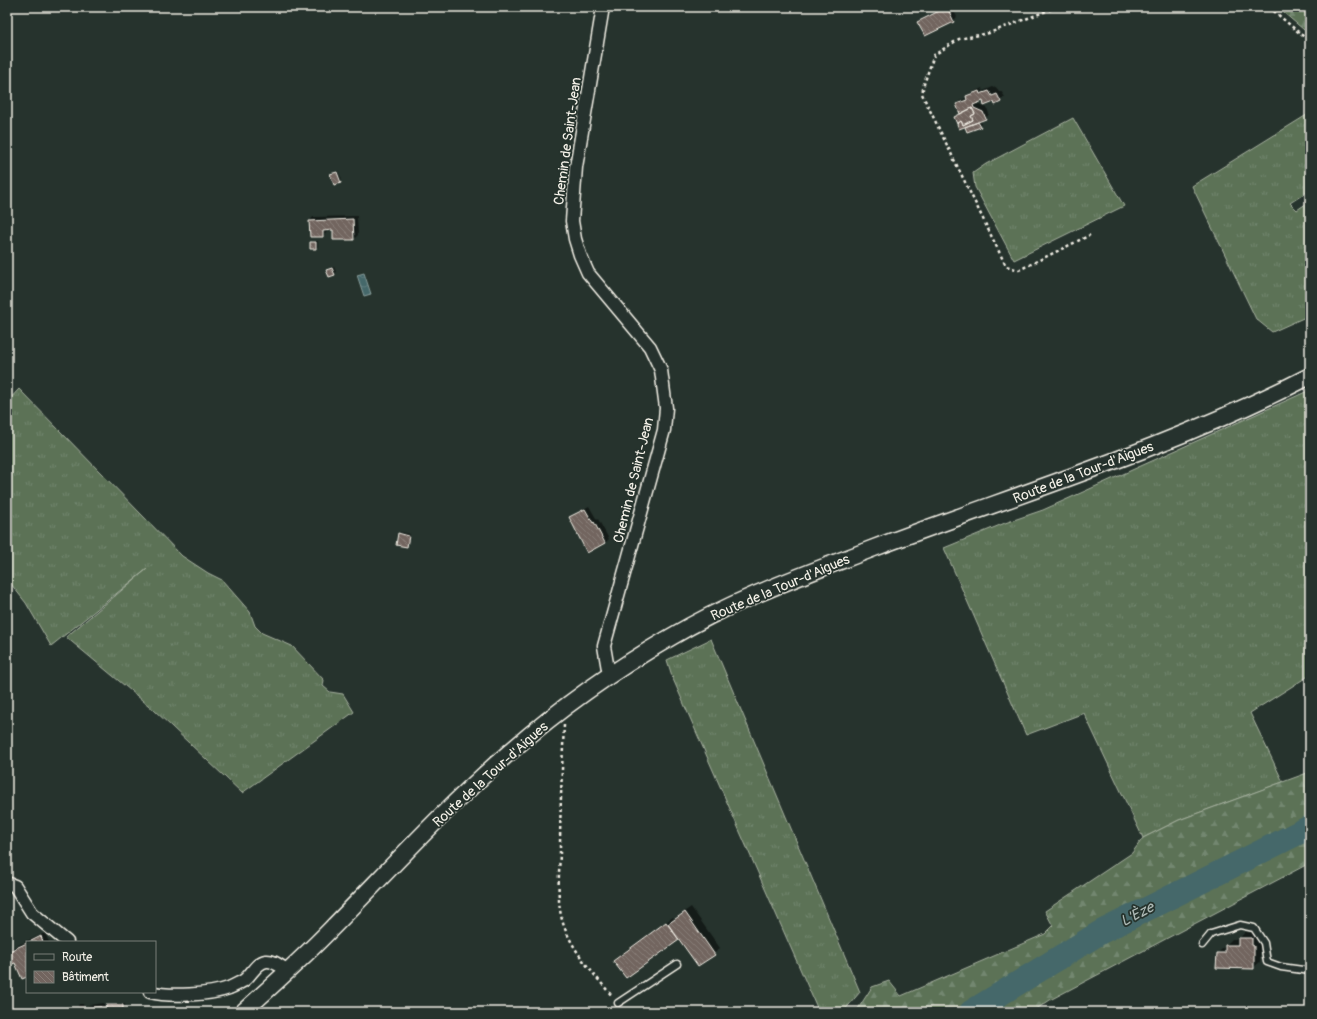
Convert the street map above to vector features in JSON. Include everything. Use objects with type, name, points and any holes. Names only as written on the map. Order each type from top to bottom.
[{"type":"main road","name":"Route de la Tour-d'Aigues","points":[[243,1012],[330,930],[449,808],[510,751],[565,707],[609,675],[672,636],[729,606],[758,593],[948,520],[1044,488],[1199,428],[1310,376]]},
{"type":"street","name":"Chemin de Saint-Jean","points":[[602,7],[576,167],[572,221],[575,239],[588,273],[650,347],[661,370],[666,408],[664,430],[604,646],[609,675]]},
{"type":"street","points":[[7,883],[15,886],[32,913],[66,941]]},
{"type":"street","points":[[154,993],[202,993],[230,988],[245,980],[259,964],[266,961],[273,962],[288,971]]},
{"type":"lane","points":[[1202,945],[1211,934],[1240,925],[1254,928],[1264,943],[1267,962],[1281,967],[1310,971]]},
{"type":"lane","points":[[618,1003],[677,964]]},
{"type":"path","points":[[1057,7],[989,33],[959,39],[934,55],[922,94],[1006,266],[1019,270],[1090,235]]},
{"type":"path","points":[[1269,7],[1310,42]]},
{"type":"path","points":[[565,707],[560,804],[560,909],[564,925],[574,948],[618,1003]]},
{"type":"green space","points":[[1277,7],[1310,7],[1310,35]]},
{"type":"green space","points":[[1310,113],[1310,190],[1290,203],[1297,210],[1310,201],[1310,315],[1272,332],[1256,319],[1192,186]]},
{"type":"green space","points":[[1073,118],[1124,206],[1014,260],[975,187],[973,173],[986,164]]},
{"type":"green space","points":[[19,389],[182,556],[208,573],[222,580],[250,612],[255,626],[262,633],[292,646],[324,680],[323,686],[330,692],[343,694],[354,712],[242,793],[154,710],[66,637],[147,569],[51,646],[26,603],[7,579],[7,402]]},
{"type":"green space","points":[[1310,390],[1310,675],[1250,713],[1283,782],[1179,820],[1143,838],[1084,713],[1026,735],[944,548],[1005,523],[1043,510]]},
{"type":"green space","points":[[711,639],[860,992],[843,1012],[819,1012],[673,679],[667,660]]},
{"type":"green space","points":[[1310,772],[1310,868],[1306,865],[1050,1000],[1032,1012],[856,1012],[872,987],[889,981],[901,996],[1045,934],[1053,926],[1045,911],[1132,853],[1143,838],[1179,820]]},
{"type":"water","points":[[364,273],[371,294],[364,296],[357,275]]},
{"type":"building","points":[[947,7],[954,22],[925,36],[917,22]]},
{"type":"building","points":[[979,91],[980,94],[989,91],[992,96],[997,94],[1001,102],[995,105],[994,102],[984,106],[983,101],[973,105],[974,108],[983,112],[986,119],[959,129],[957,124],[961,121],[963,125],[973,120],[971,116],[975,114],[972,108],[960,114],[956,104],[967,100],[966,96]]},
{"type":"building","points":[[972,108],[975,114],[971,116],[973,120],[963,125],[961,121],[957,124],[954,117]]},
{"type":"building","points":[[978,122],[981,127],[967,132],[965,127]]},
{"type":"building","points":[[337,172],[341,183],[334,185],[330,174]]},
{"type":"building","points":[[353,219],[354,240],[333,240],[333,230],[323,231],[323,237],[310,237],[309,221]]},
{"type":"building","points":[[310,242],[316,242],[316,249],[310,249]]},
{"type":"building","points":[[332,268],[335,275],[329,277],[326,270]]},
{"type":"building","points":[[585,509],[605,543],[587,553],[569,517]]},
{"type":"building","points":[[398,533],[409,536],[407,547],[396,545]]},
{"type":"building","points":[[685,912],[715,955],[698,966],[668,924]]},
{"type":"building","points":[[666,922],[679,940],[626,978],[613,961]]},
{"type":"building","points":[[41,936],[43,941],[31,941]]},
{"type":"building","points":[[1238,938],[1252,938],[1252,945],[1254,946],[1254,969],[1216,968],[1217,953],[1225,953],[1225,945],[1238,945]]},
{"type":"building","points":[[26,943],[26,977],[22,979],[15,963],[7,966],[7,952]]},
{"type":"building","points":[[106,1005],[123,1005],[123,1012],[106,1012]]},
{"type":"building","points":[[101,1007],[101,1012],[85,1012],[84,1008]]},
{"type":"waterway","name":"L'Èze","points":[[971,1012],[1101,932],[1310,827]]}]
